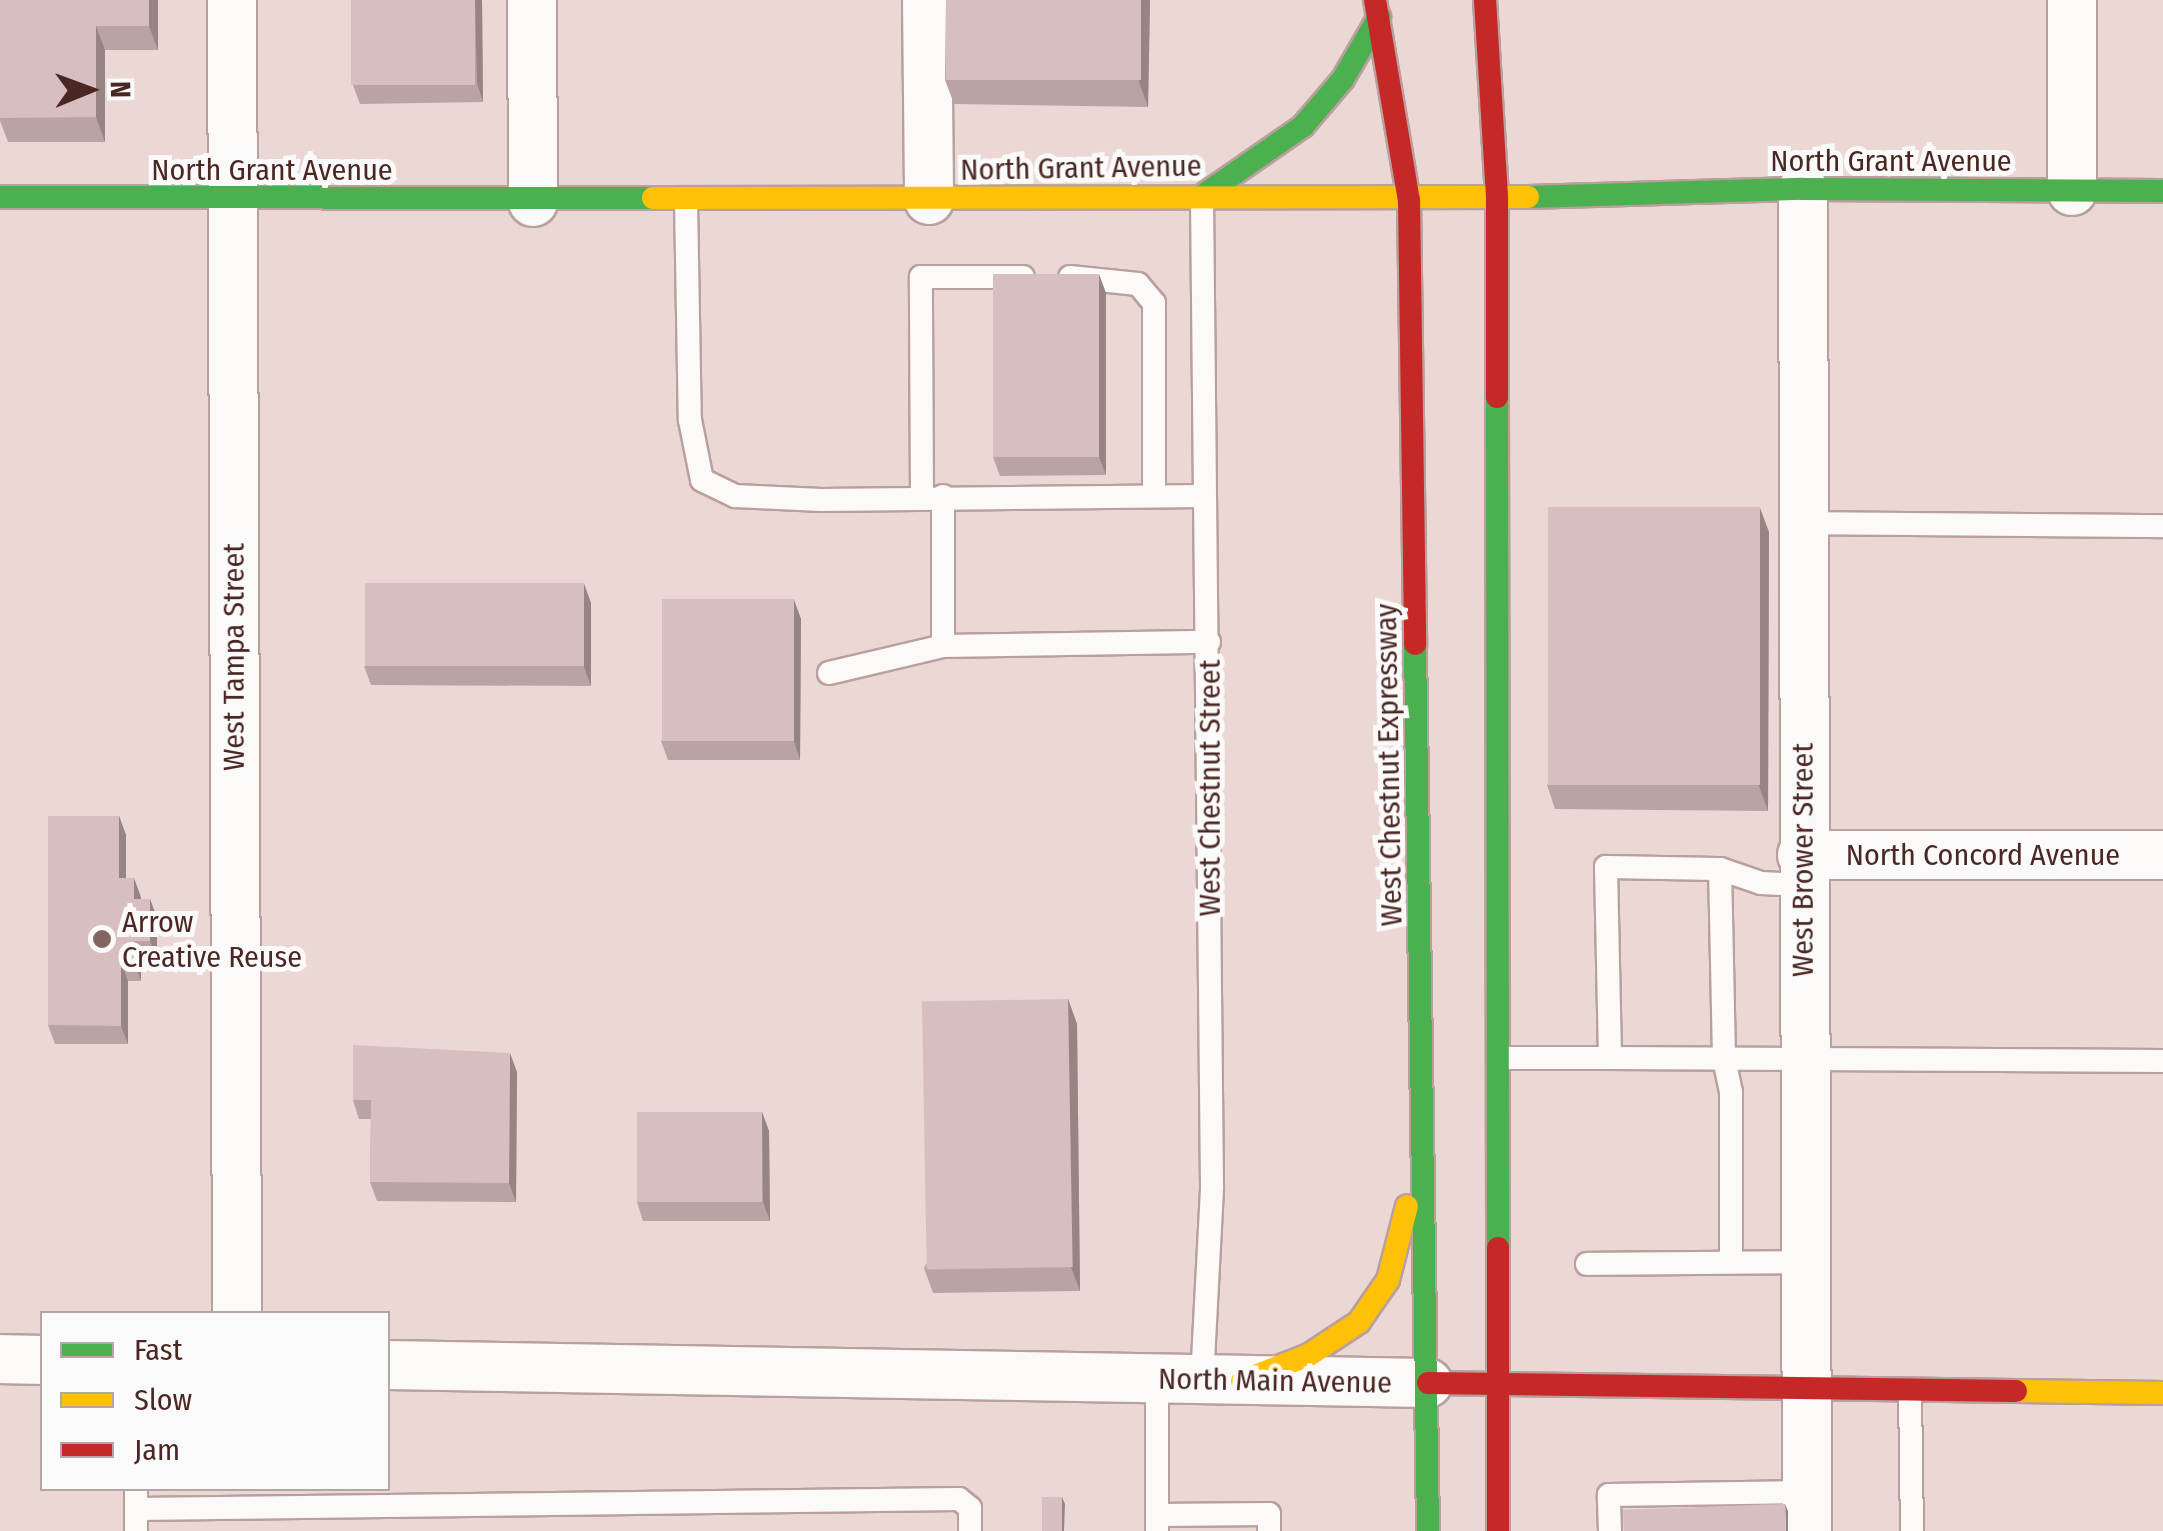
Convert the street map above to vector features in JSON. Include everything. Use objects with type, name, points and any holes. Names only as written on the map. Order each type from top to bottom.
[{"type":"main road","points":[[1485,0],[1497,199],[1498,1531]]},
{"type":"main road","points":[[1202,196],[1303,126],[1343,79],[1377,9]]},
{"type":"main road","name":"West Chestnut Expressway","points":[[1377,9],[1409,200],[1426,1104],[1428,1531]]},
{"type":"main road","name":"North Grant Avenue","points":[[0,197],[533,202],[1202,196],[1409,200],[1803,190],[2163,191]]},
{"type":"main road","points":[[1200,1380],[1309,1354],[1358,1322],[1374,1303],[1397,1249],[1426,1104]]},
{"type":"main road","name":"North Main Avenue","points":[[1428,1382],[2163,1393]]},
{"type":"street","name":"West Tampa Street","points":[[232,0],[237,1311]]},
{"type":"street","points":[[532,0],[533,202]]},
{"type":"street","points":[[926,0],[928,200]]},
{"type":"street","points":[[2072,0],[2072,191]]},
{"type":"street","name":"West Brower Street","points":[[1803,190],[1802,870],[1807,1512]]},
{"type":"street","name":"North Concord Avenue","points":[[1802,870],[2163,856]]},
{"type":"street","points":[[0,1359],[40,1360]]},
{"type":"street","name":"North Main Avenue","points":[[390,1365],[1428,1382]]},
{"type":"lane","name":"West Chestnut Street","points":[[1157,1523],[1200,1380],[1212,1186],[1202,196]]},
{"type":"lane","points":[[686,201],[690,420],[702,480],[735,496],[1204,496]]},
{"type":"lane","points":[[944,646],[932,497],[922,277],[1112,278],[1138,284],[1154,303],[1154,496]]},
{"type":"lane","points":[[1802,523],[2163,526]]},
{"type":"lane","points":[[829,673],[944,646],[1209,642]]},
{"type":"lane","points":[[1610,1058],[1606,868],[1720,868],[1760,883],[1802,870]]},
{"type":"lane","points":[[1720,868],[1724,1058],[1731,1092],[1731,1262]]},
{"type":"lane","points":[[1498,1058],[2163,1061]]},
{"type":"lane","points":[[1587,1264],[1806,1262]]},
{"type":"lane","points":[[1910,1389],[1912,1531]]},
{"type":"lane","points":[[1610,1531],[1610,1495],[1676,1504],[1740,1503],[1807,1512]]},
{"type":"lane","points":[[136,1509],[959,1499],[970,1508],[970,1531]]},
{"type":"lane","points":[[1157,1523],[1269,1514],[1269,1531]]},
{"type":"building","points":[[0,0],[149,0],[149,26],[96,26],[96,117],[0,118]]},
{"type":"building","points":[[351,0],[475,0],[475,85],[351,85]]},
{"type":"building","points":[[946,0],[1141,0],[1141,80],[946,80]]},
{"type":"building","points":[[993,274],[1099,274],[1099,457],[993,457]]},
{"type":"building","points":[[1548,507],[1760,507],[1760,785],[1548,785]]},
{"type":"building","points":[[365,583],[584,583],[584,666],[365,666]]},
{"type":"building","points":[[662,599],[794,599],[794,741],[662,741]]},
{"type":"building","points":[[48,816],[119,816],[119,878],[134,878],[134,899],[150,899],[150,941],[134,941],[134,962],[121,962],[121,1026],[48,1025]]},
{"type":"building","points":[[1068,999],[1073,1267],[927,1270],[922,1002]]},
{"type":"building","points":[[353,1045],[510,1053],[509,1183],[370,1182],[371,1100],[353,1100]]},
{"type":"building","points":[[637,1112],[762,1112],[762,1202],[637,1202]]},
{"type":"building","points":[[1042,1497],[1062,1497],[1062,1531],[1042,1531]]},
{"type":"building","points":[[1785,1504],[1786,1531],[1624,1531],[1623,1510]]},
{"type":"traffic: fast","points":[[1202,196],[1303,126],[1343,79],[1379,17]]},
{"type":"traffic: fast","points":[[1528,197],[1803,189],[2163,191]]},
{"type":"traffic: fast","points":[[0,197],[653,198]]},
{"type":"traffic: fast","points":[[1497,397],[1498,1248]]},
{"type":"traffic: fast","points":[[1415,644],[1428,1531]]},
{"type":"traffic: slow","points":[[653,198],[1528,197]]},
{"type":"traffic: slow","points":[[1242,1381],[1309,1355],[1359,1322],[1388,1280],[1407,1206]]},
{"type":"traffic: slow","points":[[2016,1391],[2163,1393]]},
{"type":"traffic: jam","points":[[1375,0],[1409,200],[1415,644]]},
{"type":"traffic: jam","points":[[1485,0],[1497,199],[1497,397]]},
{"type":"traffic: jam","points":[[1498,1248],[1498,1531]]},
{"type":"traffic: jam","points":[[1428,1383],[2016,1391]]},
{"type":"place","name":"Arrow Creative Reuse","points":[[102,939]]}]
